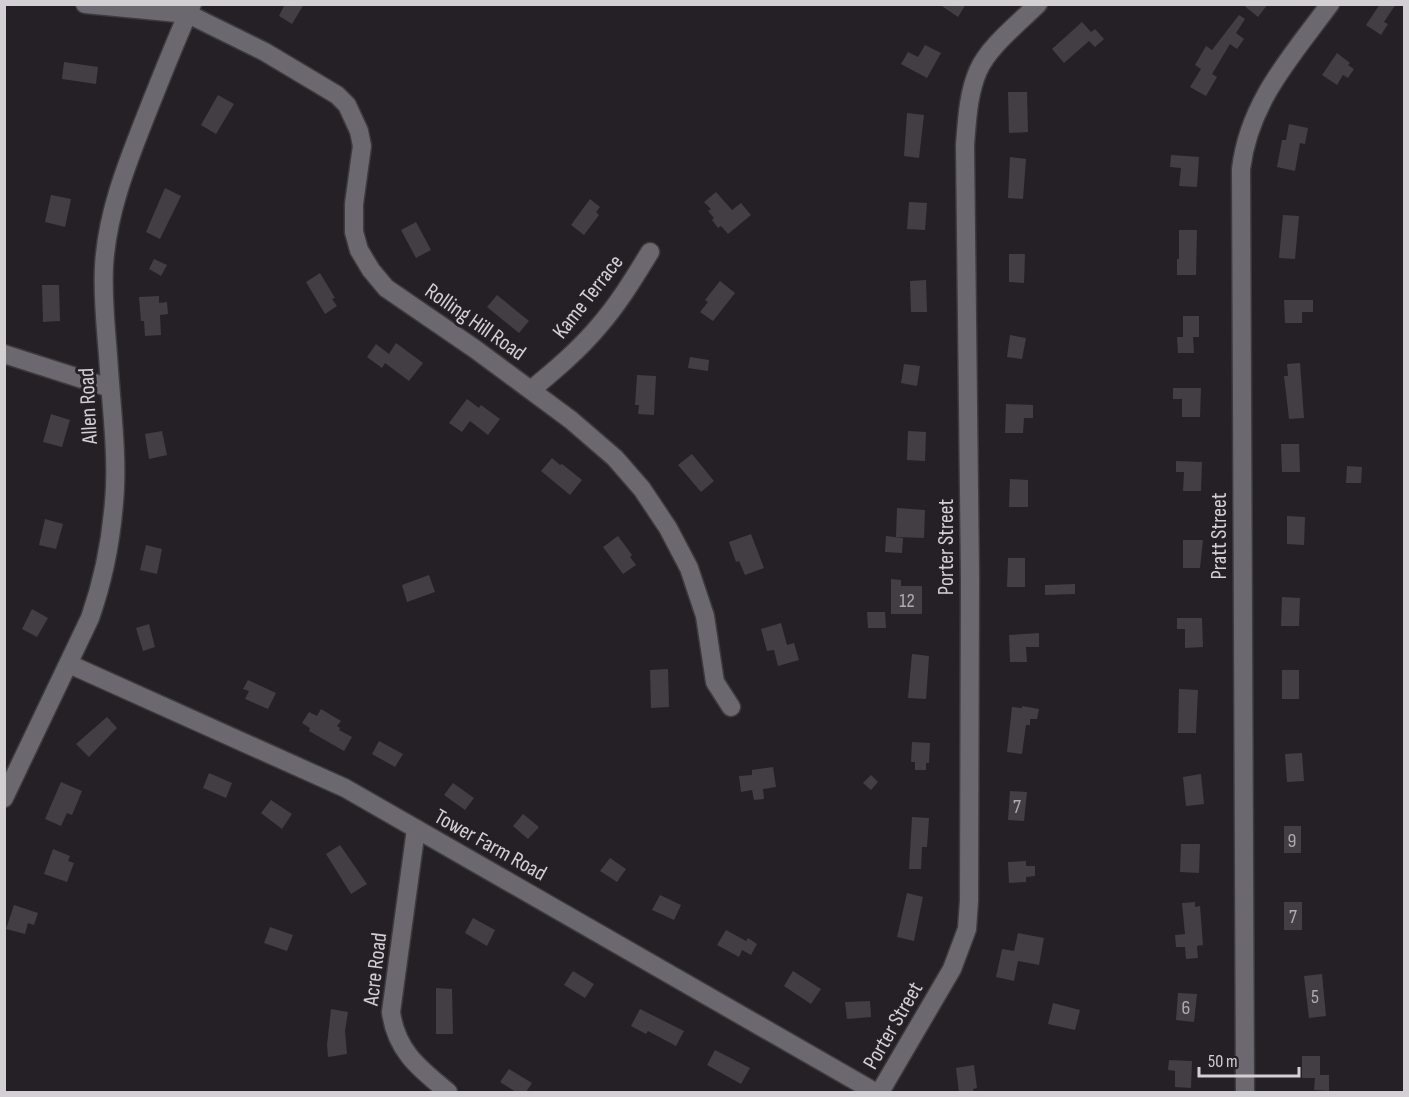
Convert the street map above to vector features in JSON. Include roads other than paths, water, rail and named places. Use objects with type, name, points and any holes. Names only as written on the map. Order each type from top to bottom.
[{"type":"street","points":[[85,4],[190,9]]},
{"type":"street","name":"Porter Street","points":[[880,1092],[952,969],[967,930],[970,578],[964,145],[968,112],[978,70],[1005,37],[1038,4]]},
{"type":"street","name":"Pratt Street","points":[[1245,1092],[1241,169],[1243,148],[1265,92],[1330,4]]},
{"type":"street","name":"Allen Road","points":[[4,798],[11,766],[69,664],[90,618],[100,588],[114,501],[104,267],[113,207],[134,144],[190,9]]},
{"type":"street","name":"Rolling Hill Road","points":[[190,9],[337,94],[347,105],[359,131],[362,146],[354,204],[354,232],[359,250],[371,270],[386,288],[475,349],[571,420],[615,458],[642,489],[668,528],[689,568],[705,616],[715,682],[730,707]]},
{"type":"street","name":"Kame Terrace","points":[[531,390],[566,360],[599,326],[627,289],[650,252]]},
{"type":"street","points":[[4,354],[110,388]]},
{"type":"street","name":"Tower Farm Road","points":[[69,664],[345,788],[875,1092]]},
{"type":"street","name":"Acre Road","points":[[416,829],[392,1012],[393,1028],[405,1051],[448,1092]]}]
